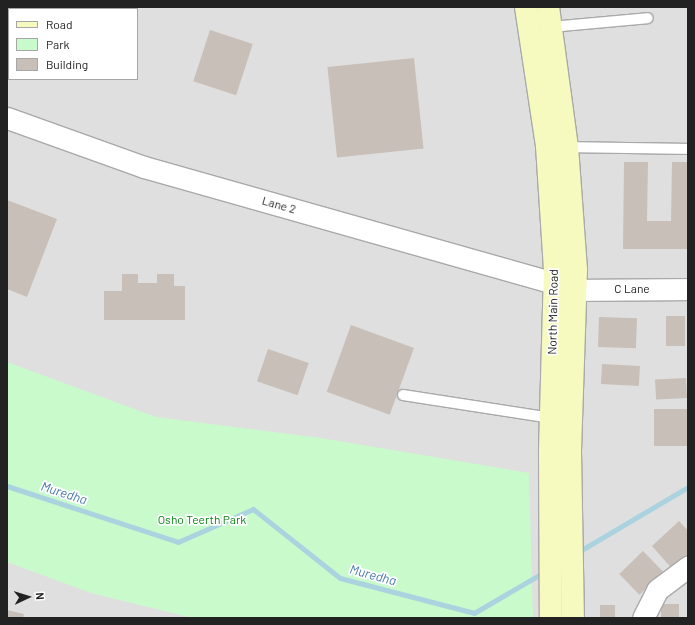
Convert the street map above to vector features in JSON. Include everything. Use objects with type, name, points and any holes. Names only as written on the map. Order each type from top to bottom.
[{"type":"main road","name":"North Main Road","points":[[526,7],[557,146],[551,418],[560,452],[573,608]]},
{"type":"main road","name":"North Main Road","points":[[549,17],[557,146],[576,290],[560,452],[551,609]]},
{"type":"street","name":"Lane 2","points":[[7,118],[144,167],[554,283]]},
{"type":"street","name":"C Lane","points":[[576,290],[688,289]]},
{"type":"street","points":[[643,618],[657,590],[688,567]]},
{"type":"lane","points":[[549,17],[648,18]]},
{"type":"lane","points":[[557,146],[688,149]]},
{"type":"lane","points":[[403,395],[551,418]]},
{"type":"shaded area","points":[[7,7],[688,7],[688,618],[7,618]]},
{"type":"green space","name":"Osho Teerth Park","points":[[7,362],[156,417],[321,438],[529,473],[533,618],[193,618],[91,593],[7,562]]},
{"type":"building","points":[[7,7],[77,7],[8,8],[8,22]]},
{"type":"building","points":[[210,30],[253,44],[236,95],[193,81]]},
{"type":"building","points":[[414,58],[424,149],[337,158],[327,67]]},
{"type":"building","points":[[624,162],[648,162],[647,221],[671,221],[672,162],[688,162],[688,249],[623,249]]},
{"type":"building","points":[[7,200],[57,219],[27,297],[7,289]]},
{"type":"building","points":[[122,274],[138,274],[138,283],[157,283],[157,274],[174,274],[174,286],[185,286],[185,320],[104,320],[104,291],[122,291]]},
{"type":"building","points":[[666,316],[685,316],[685,346],[666,346]]},
{"type":"building","points":[[599,317],[637,318],[636,348],[598,347]]},
{"type":"building","points":[[351,325],[414,348],[390,415],[327,392]]},
{"type":"building","points":[[268,349],[309,363],[298,395],[257,381]]},
{"type":"building","points":[[602,364],[640,366],[639,386],[601,384]]},
{"type":"building","points":[[686,378],[687,398],[656,400],[655,380]]},
{"type":"building","points":[[654,409],[688,409],[688,446],[654,446]]},
{"type":"building","points":[[679,521],[688,531],[688,558],[674,571],[652,546]]},
{"type":"building","points":[[643,551],[663,572],[639,595],[619,574]]},
{"type":"building","points":[[661,604],[679,604],[679,618],[661,618]]},
{"type":"building","points":[[600,605],[615,605],[615,618],[600,618]]},
{"type":"building","points":[[7,610],[24,614],[23,618],[7,618]]},
{"type":"waterway","name":"Muredha","points":[[7,486],[178,542],[253,509],[340,578],[474,613],[546,571]]},
{"type":"waterway","name":"Muredha","points":[[578,552],[688,487]]}]
